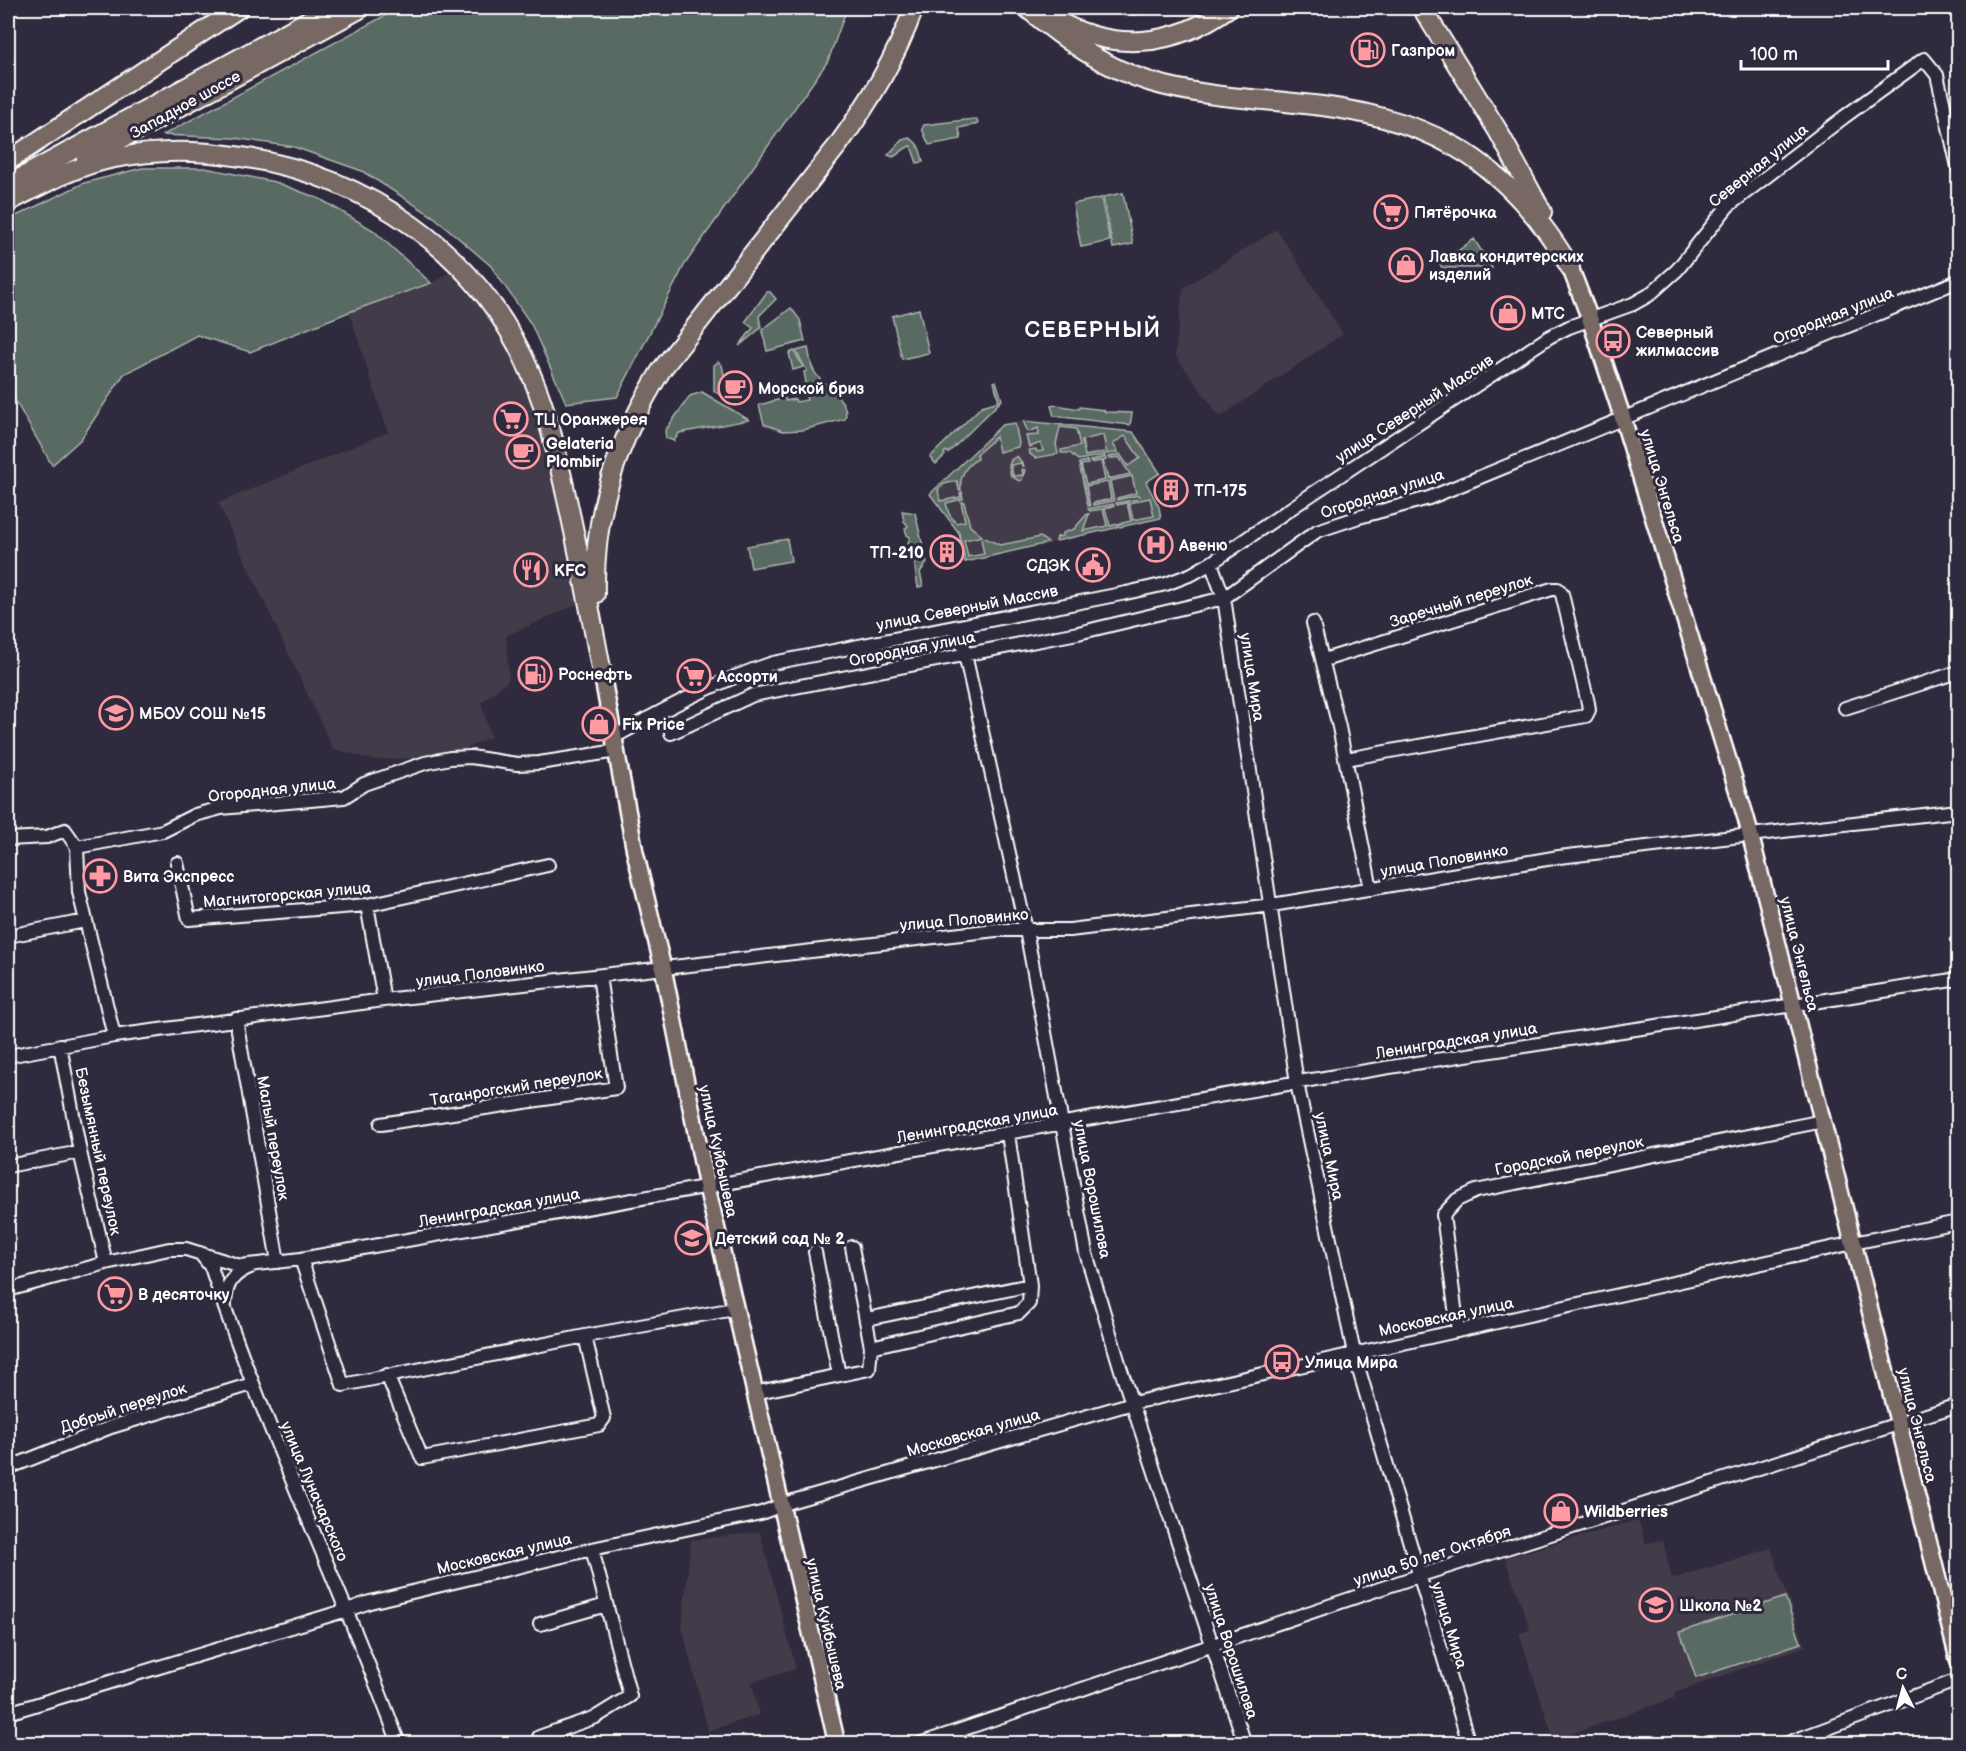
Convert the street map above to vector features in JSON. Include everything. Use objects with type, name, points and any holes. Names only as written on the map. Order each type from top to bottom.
[{"type":"highway","points":[[8,161],[239,8]]},
{"type":"highway","points":[[8,185],[331,8]]},
{"type":"highway","name":"Западное шоссе","points":[[8,201],[361,8]]},
{"type":"highway","points":[[602,668],[596,622],[595,589],[598,526],[614,462],[628,430],[662,369],[838,146],[865,107],[886,74],[905,34],[914,8]]},
{"type":"highway","points":[[1027,8],[1054,31],[1085,52],[1117,69],[1150,82],[1187,91],[1228,97],[1341,108],[1388,118],[1428,133],[1466,153],[1501,179],[1532,210],[1570,267]]},
{"type":"highway","points":[[1037,8],[1070,28],[1098,38],[1126,42],[1155,40],[1183,33],[1208,22],[1228,8]]},
{"type":"highway","points":[[1422,8],[1498,131],[1570,267]]},
{"type":"highway","points":[[8,201],[86,165],[114,158],[175,152],[215,153],[262,160],[307,171],[345,186],[383,206],[420,231],[459,266],[488,300],[515,340],[532,375],[556,454],[602,668]]},
{"type":"main road","name":"улица Энгельса","points":[[1570,267],[1623,419],[1751,835],[1959,1659]]},
{"type":"main road","name":"улица Куйбышева","points":[[602,668],[635,852],[663,968],[707,1187],[837,1743]]},
{"type":"street","name":"Северная улица","points":[[1590,319],[1649,295],[1677,270],[1728,206],[1924,58],[1937,75],[1959,167]]},
{"type":"street","name":"Огородная улица","points":[[671,733],[753,696],[1078,633],[1224,598],[1317,531],[1429,498],[1959,281]]},
{"type":"street","name":"улица Северный Массив","points":[[615,744],[669,706],[744,672],[773,663],[1166,584],[1192,574],[1549,337],[1590,319]]},
{"type":"street","name":"улица Мира","points":[[1211,563],[1224,598],[1297,1083],[1354,1353],[1469,1743]]},
{"type":"street","name":"Заречный переулок","points":[[1324,660],[1558,589],[1562,594],[1588,703],[1586,716],[1346,759]]},
{"type":"street","points":[[1313,622],[1346,759],[1371,889]]},
{"type":"street","name":"улица Ворошилова","points":[[959,627],[1026,930],[1064,1124],[1086,1253],[1121,1370],[1245,1743]]},
{"type":"street","points":[[1845,708],[1959,672]]},
{"type":"street","name":"Огородная улица","points":[[77,847],[163,831],[195,815],[221,808],[344,797],[364,784],[424,763],[450,758],[471,757],[517,764],[539,763],[615,744]]},
{"type":"street","name":"улица Половинко","points":[[8,1056],[114,1036],[384,1000],[996,930],[1070,930],[1272,905],[1559,857],[1959,811]]},
{"type":"street","points":[[8,839],[47,837],[65,830],[77,847],[79,892],[114,1036]]},
{"type":"street","name":"Магнитогорская улица","points":[[177,863],[189,919],[366,905],[548,865]]},
{"type":"street","points":[[366,905],[384,1000]]},
{"type":"street","points":[[8,936],[85,921]]},
{"type":"street","name":"Таганрогский переулок","points":[[381,1124],[616,1088],[599,976]]},
{"type":"street","name":"Ленинградская улица","points":[[8,1290],[106,1263],[169,1249],[186,1249],[240,1266],[301,1259],[1297,1083],[1550,1041],[1795,1006],[1959,979]]},
{"type":"street","name":"Малый переулок","points":[[236,1020],[279,1262]]},
{"type":"street","name":"Безымянный переулок","points":[[60,1045],[80,1152],[106,1263]]},
{"type":"street","name":"Городской переулок","points":[[1458,1331],[1443,1215],[1457,1200],[1476,1191],[1823,1121]]},
{"type":"street","points":[[871,1347],[1018,1313],[1029,1303],[1030,1285],[1008,1134]]},
{"type":"street","points":[[8,1166],[80,1152]]},
{"type":"street","name":"Московская улица","points":[[8,1713],[370,1602],[592,1549],[761,1513],[793,1501],[1132,1402],[1853,1243],[1959,1222]]},
{"type":"street","points":[[754,1393],[869,1369],[871,1347],[852,1247]]},
{"type":"street","points":[[814,1252],[839,1375]]},
{"type":"street","name":"улица Луначарского","points":[[199,1253],[211,1266],[252,1384],[372,1671],[399,1743]]},
{"type":"street","points":[[301,1259],[343,1385],[585,1336],[734,1309]]},
{"type":"street","points":[[227,1316],[225,1302],[229,1281],[238,1272],[253,1266]]},
{"type":"street","points":[[867,1319],[1030,1285]]},
{"type":"street","points":[[387,1375],[422,1458],[599,1425],[604,1418],[585,1336]]},
{"type":"street","name":"Добрый переулок","points":[[8,1467],[111,1427],[252,1384]]},
{"type":"street","name":"улица 50 лет Октября","points":[[919,1743],[1419,1576],[1959,1405]]},
{"type":"street","points":[[539,1737],[596,1717],[630,1696],[592,1549]]},
{"type":"street","points":[[540,1624],[606,1605]]},
{"type":"street","points":[[1785,1743],[1959,1680]]},
{"type":"shaded area","points":[[1555,8],[1593,8],[1592,18],[1578,12]]},
{"type":"shaded area","points":[[1277,229],[1343,334],[1220,417],[1175,355],[1183,288]]},
{"type":"shaded area","points":[[451,271],[471,291],[505,342],[528,385],[564,520],[578,604],[506,636],[509,680],[481,703],[491,737],[459,752],[373,760],[333,749],[218,503],[388,432],[349,312],[431,283]]},
{"type":"shaded area","points":[[1025,421],[1133,432],[1160,473],[1146,482],[1159,507],[1161,518],[965,562],[959,533],[930,494],[1002,425]]},
{"type":"shaded area","name":"Школа №2","points":[[1638,1520],[1646,1543],[1663,1540],[1672,1579],[1771,1548],[1805,1646],[1675,1693],[1674,1698],[1554,1740],[1519,1633],[1530,1630],[1505,1558]]},
{"type":"shaded area","points":[[760,1532],[796,1669],[752,1682],[759,1715],[708,1731],[682,1627],[691,1540]]},
{"type":"shaded area","points":[[283,1734],[286,1743],[250,1743]]},
{"type":"green space","points":[[399,8],[847,8],[828,61],[685,264],[617,397],[566,403],[531,324],[491,266],[434,217],[362,171],[294,147],[234,138],[163,135]]},
{"type":"green space","points":[[1088,8],[1166,8],[1134,15]]},
{"type":"green space","points":[[974,119],[978,124],[959,128],[961,139],[929,145],[922,129],[924,125]]},
{"type":"green space","points":[[909,138],[917,145],[923,162],[917,163],[911,146],[893,157],[888,155],[902,140]]},
{"type":"green space","points":[[142,168],[205,168],[275,182],[320,199],[373,230],[431,283],[349,312],[250,352],[197,335],[124,374],[81,439],[52,465],[8,388],[8,220],[84,183]]},
{"type":"green space","points":[[1123,193],[1133,244],[1113,248],[1103,197]]},
{"type":"green space","points":[[1101,198],[1110,241],[1081,247],[1073,204]]},
{"type":"green space","points":[[1474,239],[1492,268],[1442,268],[1440,264]]},
{"type":"green space","points":[[767,292],[770,292],[776,299],[759,316],[761,328],[739,346],[753,328],[745,322]]},
{"type":"green space","points":[[791,308],[800,320],[805,341],[767,351],[762,330]]},
{"type":"green space","points":[[919,309],[929,353],[902,359],[892,316]]},
{"type":"green space","points":[[808,348],[813,369],[818,377],[844,405],[845,419],[803,430],[783,431],[764,424],[759,405],[785,398],[786,401],[795,399],[796,402],[807,400],[803,384],[806,382],[804,372],[807,371],[796,351]]},
{"type":"green space","points":[[794,351],[803,367],[793,370],[789,353]]},
{"type":"green space","points":[[718,362],[722,365],[728,393],[722,396],[714,391],[714,365]]},
{"type":"green space","points":[[996,381],[1002,400],[948,453],[946,451],[936,464],[930,457],[982,406],[999,401],[994,382]]},
{"type":"green space","points":[[702,392],[749,420],[679,433],[674,441],[666,438],[665,431],[690,396]]},
{"type":"green space","points":[[1051,406],[1104,410],[1105,412],[1132,413],[1130,425],[1054,416]]},
{"type":"green space","points":[[1023,421],[1133,432],[1160,473],[1146,482],[1159,507],[1161,518],[1056,541],[1057,537],[1063,536],[1063,533],[1074,529],[1087,514],[1089,514],[1083,531],[1107,526],[1103,509],[1090,511],[1088,509],[1113,504],[1114,506],[1105,508],[1110,526],[1131,521],[1127,503],[1117,505],[1116,503],[1137,499],[1138,501],[1129,503],[1133,520],[1154,516],[1150,498],[1140,500],[1139,495],[1117,500],[1117,498],[1136,493],[1132,476],[1110,481],[1114,501],[1093,505],[1093,503],[1111,499],[1108,482],[1086,486],[1090,506],[1088,506],[1079,463],[1087,461],[1088,464],[1081,465],[1086,484],[1105,480],[1101,461],[1091,463],[1090,461],[1105,457],[1106,460],[1103,461],[1108,479],[1130,474],[1119,457],[1109,459],[1108,457],[1120,454],[1128,466],[1140,458],[1125,436],[1113,444],[1118,452],[1107,454],[1103,435],[1082,440],[1085,456],[1104,452],[1105,455],[1078,460],[1070,453],[1061,453],[1061,450],[1080,446],[1076,429],[1060,427],[1056,444],[1058,454],[1035,458],[1029,450],[1043,451],[1041,443],[1029,447],[1026,436],[1039,435],[1038,428],[1028,432]]},
{"type":"green space","points":[[1015,423],[1018,447],[999,452],[996,437],[977,454],[978,459],[967,468],[962,476],[961,490],[959,490],[957,481],[944,484],[938,490],[940,501],[961,497],[962,492],[963,499],[946,503],[949,514],[956,523],[965,521],[961,502],[964,502],[970,526],[982,536],[964,540],[968,557],[984,554],[981,539],[985,538],[1000,545],[1040,537],[1048,543],[965,562],[959,533],[930,494],[1002,425]]},
{"type":"green space","points":[[1017,456],[1024,466],[1021,463],[1011,465],[1013,476],[1023,475],[1022,469],[1025,470],[1022,480],[1019,481],[1011,476],[1009,466],[1011,460]]},
{"type":"green space","points":[[902,511],[915,513],[927,563],[920,572],[923,586],[918,587],[914,558],[911,556],[908,543],[910,537],[905,529],[908,526],[904,521]]},
{"type":"green space","points":[[787,539],[791,561],[751,568],[747,546]]},
{"type":"green space","points":[[1785,1597],[1801,1643],[1696,1678],[1680,1632]]},
{"type":"place","name":"Газпром","points":[[1368,50]]},
{"type":"place","name":"Пятёрочка","points":[[1391,212]]},
{"type":"place","name":"Лавка кондитерских изделий","points":[[1406,265]]},
{"type":"place","name":"МТС","points":[[1508,313]]},
{"type":"place","name":"Северный жилмассив","points":[[1613,341]]},
{"type":"place","name":"Морской бриз","points":[[735,388]]},
{"type":"place","name":"ТЦ Оранжерея","points":[[511,419]]},
{"type":"place","name":"Gelateria Plombir","points":[[523,452]]},
{"type":"place","name":"ТП-175","points":[[1171,490]]},
{"type":"place","name":"Авеню","points":[[1156,545]]},
{"type":"place","name":"ТП-210","points":[[947,552]]},
{"type":"place","name":"СДЭК","points":[[1093,565]]},
{"type":"place","name":"KFC","points":[[531,570]]},
{"type":"place","name":"Роснефть","points":[[535,674]]},
{"type":"place","name":"Ассорти","points":[[694,676]]},
{"type":"place","name":"МБОУ СОШ №15","points":[[116,713]]},
{"type":"place","name":"Fix Price","points":[[599,724]]},
{"type":"place","name":"Вита Экспресс","points":[[100,876]]},
{"type":"place","name":"Детский сад № 2","points":[[692,1238]]},
{"type":"place","name":"В десяточку","points":[[115,1294]]},
{"type":"place","name":"Улица Мира","points":[[1282,1362]]},
{"type":"place","name":"Wildberries","points":[[1561,1511]]},
{"type":"place","name":"Школа №2","points":[[1656,1605]]},
{"type":"district","name":"СЕВЕРНЫЙ","points":[[1093,329]]}]
